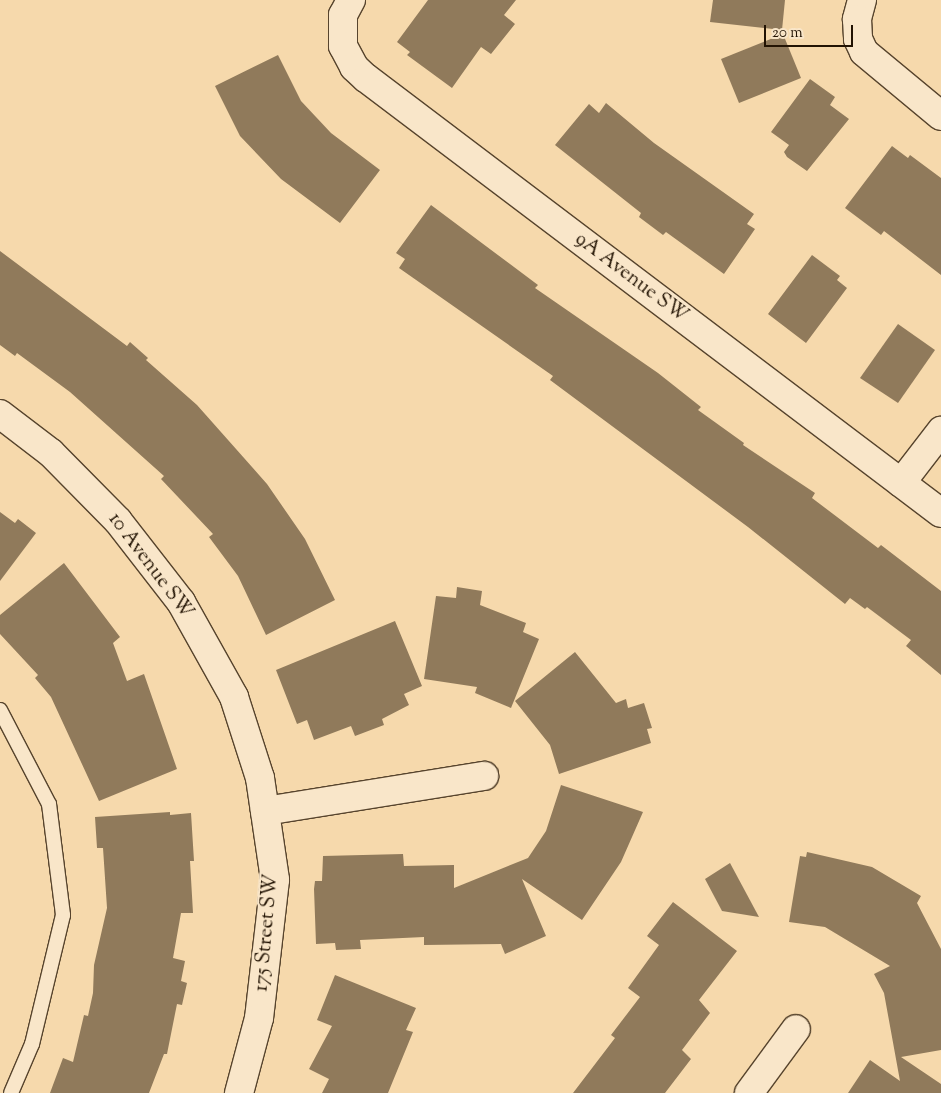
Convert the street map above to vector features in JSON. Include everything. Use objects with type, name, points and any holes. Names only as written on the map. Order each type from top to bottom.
[{"type":"street","name":"9A Avenue SW","points":[[351,0],[343,15],[342,30],[348,58],[366,78],[941,513]]},
{"type":"street","points":[[859,9],[858,39],[864,52],[941,116]]},
{"type":"street","name":"10 Avenue SW","points":[[0,414],[51,453],[118,521],[181,602],[234,697],[260,778],[265,811]]},
{"type":"street","points":[[901,483],[941,431]]},
{"type":"street","points":[[265,811],[484,776]]},
{"type":"street","name":"175 Street SW","points":[[239,1093],[259,1018],[275,880],[265,811]]},
{"type":"street","points":[[748,1093],[796,1029]]},
{"type":"lane","points":[[0,710],[49,804],[63,915],[32,1044],[11,1093]]},
{"type":"building","points":[[428,0],[516,0],[504,15],[515,24],[491,54],[481,47],[452,88],[407,55],[410,52],[397,42]]},
{"type":"building","points":[[713,0],[785,0],[782,30],[710,22]]},
{"type":"building","points":[[783,34],[801,78],[739,103],[721,59]]},
{"type":"building","points":[[278,55],[301,101],[331,133],[380,170],[340,223],[281,179],[240,136],[215,86]]},
{"type":"building","points":[[810,79],[835,97],[830,105],[849,119],[807,171],[787,157],[784,152],[789,145],[771,132]]},
{"type":"building","points":[[606,103],[654,143],[754,214],[747,224],[755,229],[724,274],[666,232],[663,235],[639,217],[641,213],[555,145],[589,104],[599,113]]},
{"type":"building","points":[[892,146],[908,158],[910,155],[941,178],[941,275],[884,231],[881,235],[845,208]]},
{"type":"building","points":[[431,205],[538,285],[535,288],[658,373],[701,407],[698,410],[744,443],[743,445],[815,493],[812,498],[878,548],[881,545],[941,591],[941,675],[906,646],[911,640],[867,607],[865,609],[850,598],[845,604],[748,527],[550,380],[553,376],[399,268],[405,259],[396,253]]},
{"type":"building","points":[[0,251],[127,346],[130,342],[148,358],[146,360],[197,405],[267,484],[305,539],[335,600],[266,635],[238,576],[209,537],[213,534],[161,479],[164,476],[70,392],[17,353],[15,356],[0,345]]},
{"type":"building","points":[[812,255],[840,276],[837,280],[847,288],[806,343],[768,314]]},
{"type":"building","points":[[898,324],[935,350],[898,403],[860,378]]},
{"type":"building","points":[[0,512],[15,523],[18,519],[36,533],[0,581]]},
{"type":"building","points":[[64,563],[120,637],[113,643],[127,681],[144,674],[177,769],[99,801],[51,697],[35,678],[38,675],[0,634],[0,615]]},
{"type":"building","points":[[457,587],[482,591],[480,605],[526,623],[523,632],[539,639],[511,708],[475,693],[477,687],[424,679],[436,596],[456,598]]},
{"type":"building","points":[[395,621],[422,686],[404,694],[409,705],[382,719],[384,725],[355,736],[351,726],[314,740],[307,720],[297,724],[276,670]]},
{"type":"building","points":[[575,652],[616,703],[626,699],[628,708],[644,703],[652,728],[647,729],[651,743],[559,774],[550,745],[515,701]]},
{"type":"building","points":[[561,785],[643,812],[621,862],[582,920],[522,879],[546,936],[505,954],[501,944],[424,945],[424,937],[360,940],[361,949],[336,950],[335,943],[316,944],[314,889],[315,881],[322,881],[323,856],[403,854],[404,866],[454,865],[454,888],[528,858],[546,831]]},
{"type":"building","points":[[170,812],[170,815],[191,813],[194,861],[190,861],[193,913],[181,913],[173,958],[185,961],[181,981],[187,983],[182,1005],[177,1004],[167,1054],[164,1054],[149,1093],[50,1093],[63,1058],[73,1062],[84,1015],[88,1016],[93,993],[94,965],[107,908],[103,848],[97,848],[95,817]]},
{"type":"building","points":[[807,852],[872,867],[921,896],[917,903],[941,949],[941,1050],[901,1057],[941,1084],[941,1093],[848,1093],[870,1060],[900,1081],[884,993],[874,974],[890,966],[825,927],[789,922],[800,856],[806,857]]},
{"type":"building","points":[[730,863],[759,917],[722,911],[705,879]]},
{"type":"building","points":[[673,902],[737,951],[699,1000],[710,1013],[682,1050],[691,1059],[665,1093],[573,1093],[615,1038],[611,1035],[640,997],[628,988],[659,945],[647,936]]},
{"type":"building","points":[[335,975],[416,1008],[406,1030],[413,1032],[388,1093],[322,1093],[329,1079],[309,1069],[332,1026],[317,1020]]}]
